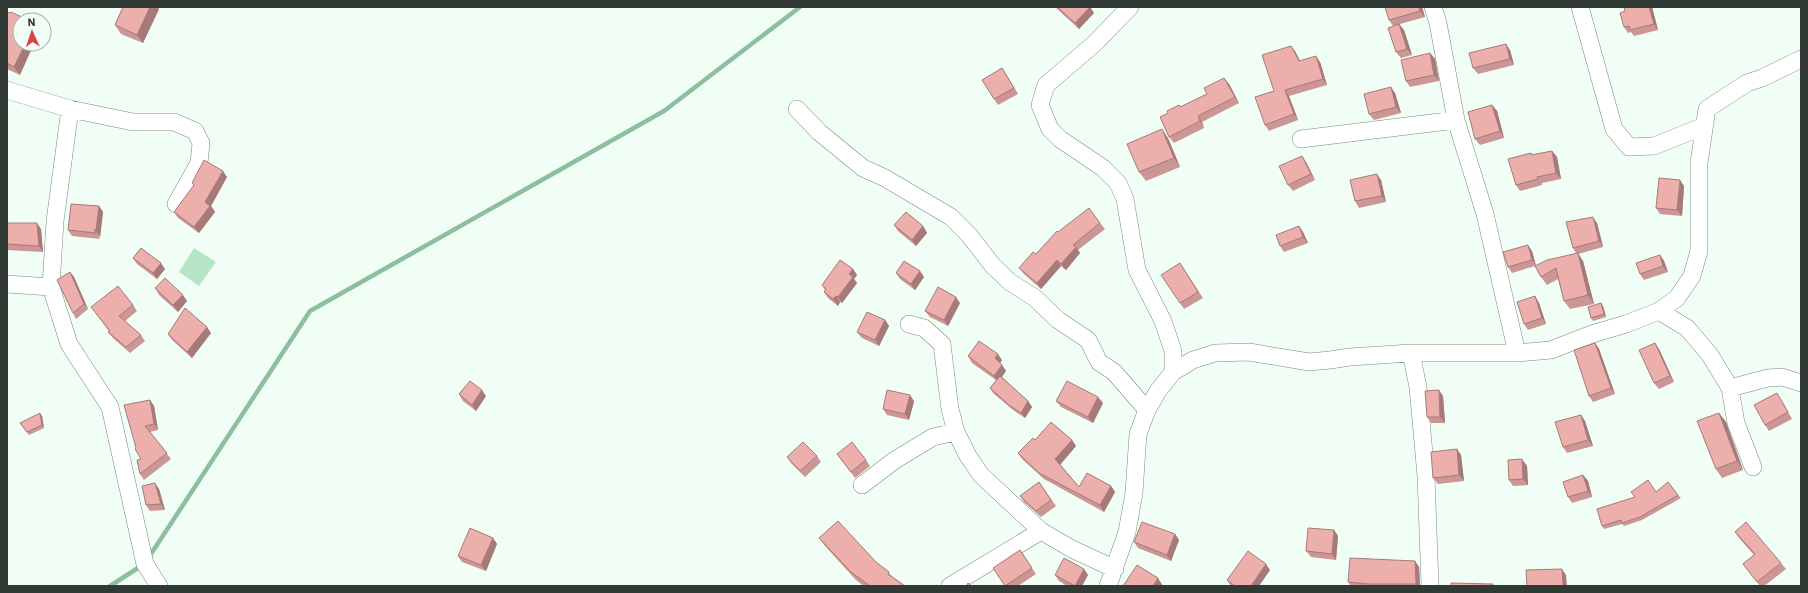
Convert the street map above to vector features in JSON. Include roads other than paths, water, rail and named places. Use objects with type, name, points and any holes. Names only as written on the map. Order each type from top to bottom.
[{"type":"street","points":[[1130,7],[1094,44],[1046,84],[1040,105],[1050,129],[1060,139],[1103,168],[1118,183],[1125,199],[1137,270],[1163,321],[1173,351],[1174,372]]},
{"type":"street","points":[[1433,7],[1438,23],[1456,120],[1485,214],[1517,353]]},
{"type":"street","points":[[1580,7],[1614,129],[1629,147],[1654,146],[1704,126]]},
{"type":"street","points":[[1108,586],[1127,532],[1134,493],[1138,434],[1147,410],[1158,391],[1174,372],[1193,360],[1215,353],[1249,352],[1309,362],[1350,357],[1412,353],[1517,353],[1551,350],[1659,311],[1677,298],[1692,276],[1699,251],[1700,163],[1707,109],[1747,83],[1762,78],[1801,59]]},
{"type":"street","points":[[7,90],[70,110],[132,122],[174,122],[196,131],[201,144],[199,163],[176,204]]},
{"type":"street","points":[[797,109],[819,132],[863,168],[885,178],[951,217],[969,235],[993,266],[1010,282],[1035,298],[1058,320],[1088,340],[1099,362],[1114,372],[1147,410]]},
{"type":"street","points":[[70,110],[55,221],[52,287],[69,344],[110,407],[144,564],[159,586]]},
{"type":"street","points":[[1301,139],[1456,120]]},
{"type":"street","points":[[7,284],[52,287]]},
{"type":"street","points":[[1659,311],[1687,328],[1710,355],[1730,388],[1736,423],[1753,467]]},
{"type":"street","points":[[909,324],[924,328],[942,344],[950,409],[956,432],[968,456],[981,475],[1041,531],[1072,549],[1115,569]]},
{"type":"street","points":[[1412,353],[1418,387],[1426,476],[1430,586]]},
{"type":"street","points":[[1730,388],[1768,378],[1782,377],[1801,383]]},
{"type":"street","points":[[862,484],[894,460],[933,437],[956,432]]},
{"type":"street","points":[[950,586],[1041,531]]},
{"type":"waterway","points":[[149,557],[310,311],[664,111],[800,7]]},
{"type":"waterway","points":[[110,586],[141,566]]}]
